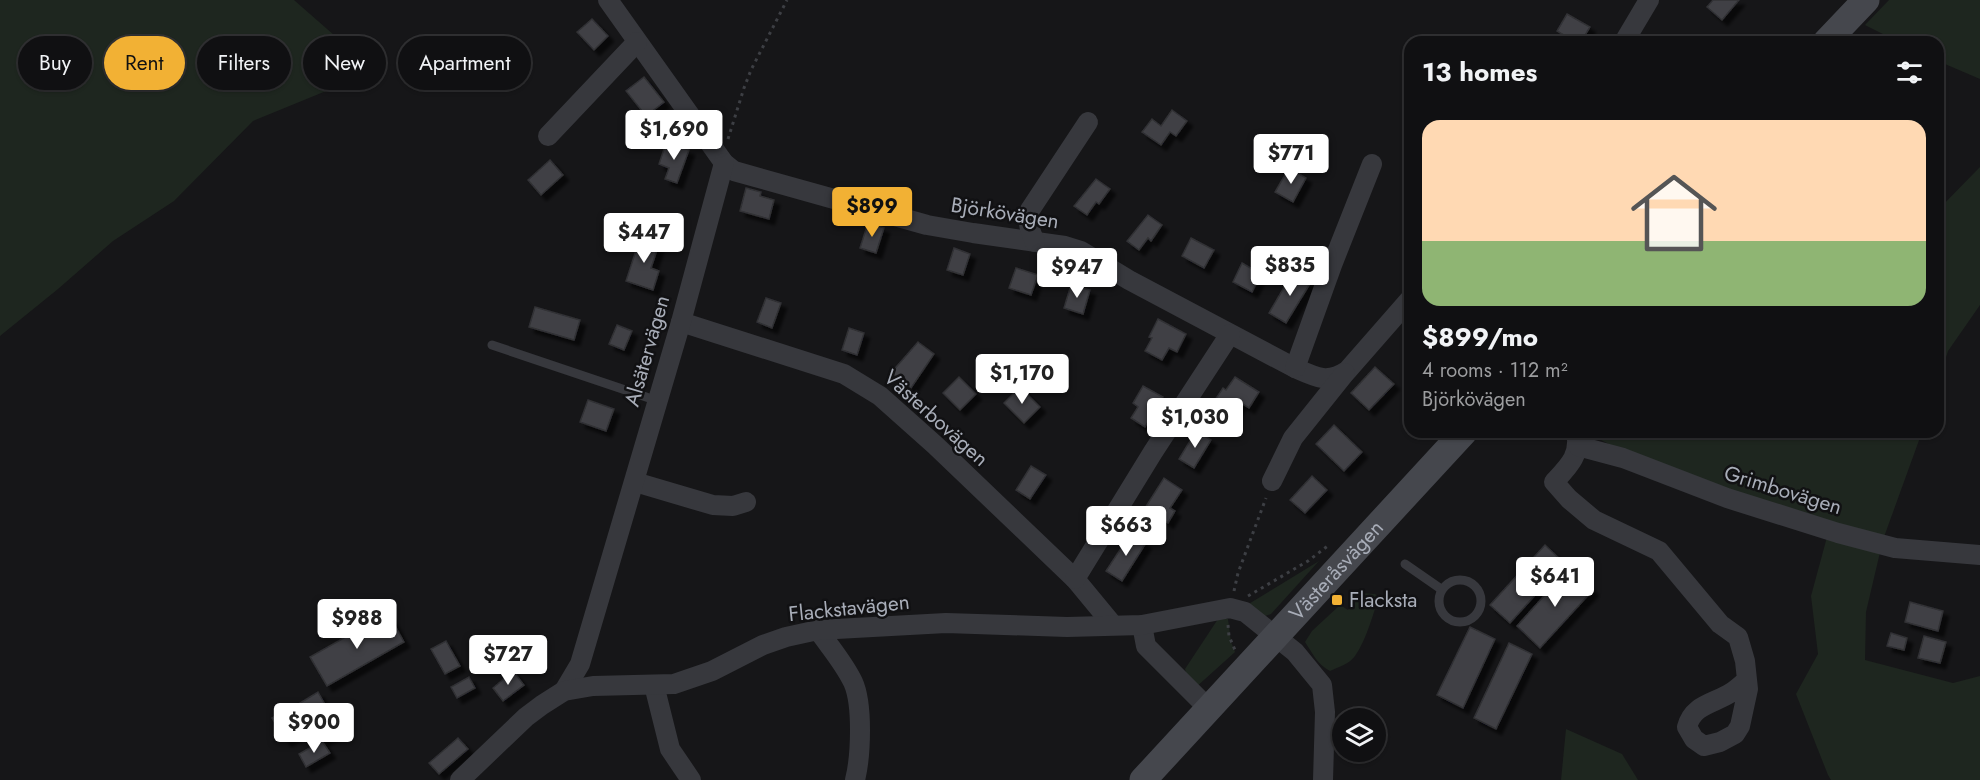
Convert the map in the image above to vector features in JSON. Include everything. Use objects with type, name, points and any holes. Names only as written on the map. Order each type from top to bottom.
[{"type":"street","points":[[608,0],[724,163]]},
{"type":"street","points":[[1628,36],[1649,0]]},
{"type":"street","points":[[1832,36],[1866,0]]},
{"type":"street","points":[[548,135],[637,42]]},
{"type":"street","points":[[1035,242],[1028,220],[1030,210],[1088,122]]},
{"type":"street","name":"Björkövägen","points":[[724,163],[734,171],[927,225],[1065,246],[1081,251],[1129,280],[1310,375],[1326,379],[1338,377],[1347,371]]},
{"type":"street","name":"Alsätervägen","points":[[564,691],[580,664],[681,322],[724,163]]},
{"type":"street","points":[[1295,368],[1372,164]]},
{"type":"street","points":[[1272,481],[1293,438],[1404,306]]},
{"type":"street","name":"Västerbovägen","points":[[681,322],[843,374],[880,396],[935,445],[1075,579],[1113,625]]},
{"type":"street","points":[[1075,579],[1153,452],[1230,334]]},
{"type":"street","name":"Västeråsvägen","points":[[1143,780],[1458,438]]},
{"type":"street","name":"Grimbovägen","points":[[1747,680],[1745,661],[1738,638],[1720,624],[1659,551],[1594,520],[1569,499],[1554,482],[1574,458],[1577,439],[1698,488],[1838,533],[1894,548],[1980,555]]},
{"type":"street","points":[[635,482],[713,505],[733,506],[746,502]]},
{"type":"street","name":"Flackstavägen","points":[[460,780],[526,717],[564,691],[593,686],[674,684],[691,680],[763,645],[786,637],[818,630],[946,623],[1067,627],[1142,625],[1230,608],[1245,612],[1295,652],[1322,685],[1325,712],[1323,780]]},
{"type":"street","points":[[1142,625],[1146,646],[1209,709]]},
{"type":"street","points":[[818,630],[845,668],[857,695],[859,734],[855,780]]},
{"type":"street","points":[[654,685],[670,749],[691,780]]},
{"type":"lane","points":[[492,345],[658,401]]},
{"type":"lane","points":[[1405,564],[1441,589]]},
{"type":"lane","points":[[1458,579],[1474,584],[1482,598],[1477,614],[1471,620],[1463,622],[1455,622],[1447,618],[1439,603],[1441,589],[1458,579]]},
{"type":"path","points":[[724,163],[725,148],[744,88],[787,0]]},
{"type":"path","points":[[1234,592],[1238,573],[1272,481]]},
{"type":"shaded area","points":[[0,0],[294,0],[335,36],[303,36],[303,90],[329,90],[253,121],[174,201],[113,241],[0,336]]},
{"type":"shaded area","points":[[1889,0],[1980,0],[1980,79],[1944,64],[1944,36],[1887,36],[1865,25]]},
{"type":"shaded area","points":[[1980,167],[1980,305],[1948,351],[1944,364],[1944,204]]},
{"type":"shaded area","points":[[1920,438],[1884,537],[1823,525],[1640,460],[1599,439]]},
{"type":"shaded area","points":[[1827,537],[1881,548],[1866,612],[1865,660],[1953,683],[1980,676],[1980,780],[1831,780],[1796,694],[1818,654],[1811,596]]},
{"type":"shaded area","points":[[1319,561],[1271,614],[1265,616],[1247,605]]},
{"type":"shaded area","points":[[1359,593],[1375,594],[1379,597],[1369,627],[1353,659],[1330,671],[1318,662],[1305,642],[1312,631],[1340,605],[1348,610],[1356,599],[1354,596]]},
{"type":"shaded area","points":[[1218,619],[1228,619],[1231,642],[1235,652],[1195,688],[1190,687],[1185,669]]},
{"type":"shaded area","points":[[1566,729],[1622,754],[1638,780],[1561,780]]},
{"type":"building","points":[[1713,0],[1739,0],[1722,20],[1707,7]]},
{"type":"building","points":[[1567,14],[1590,27],[1585,36],[1565,36],[1557,31]]},
{"type":"building","points":[[592,19],[608,36],[594,50],[577,32]]},
{"type":"building","points":[[644,77],[664,102],[646,116],[626,91]]},
{"type":"building","points":[[1172,110],[1187,121],[1176,136],[1170,132],[1161,145],[1142,132],[1152,119],[1161,126]]},
{"type":"building","points":[[666,143],[689,150],[677,183],[665,179],[669,168],[659,164]]},
{"type":"building","points":[[550,160],[563,175],[541,195],[528,180]]},
{"type":"building","points":[[1289,168],[1306,178],[1293,202],[1275,192]]},
{"type":"building","points":[[1096,179],[1110,189],[1099,204],[1096,202],[1087,215],[1074,206]]},
{"type":"building","points":[[746,188],[761,192],[760,196],[774,200],[769,219],[740,211]]},
{"type":"building","points":[[1148,215],[1162,225],[1151,241],[1148,238],[1139,250],[1127,241]]},
{"type":"building","points":[[868,223],[884,228],[876,253],[860,248]]},
{"type":"building","points":[[641,235],[660,241],[651,268],[659,271],[653,290],[626,281]]},
{"type":"building","points":[[1191,238],[1214,250],[1204,268],[1182,256]]},
{"type":"building","points":[[954,248],[970,254],[963,275],[947,270]]},
{"type":"building","points":[[1242,263],[1261,274],[1252,292],[1233,282]]},
{"type":"building","points":[[1016,268],[1038,275],[1031,295],[1009,288]]},
{"type":"building","points":[[1293,272],[1311,282],[1286,323],[1269,313]]},
{"type":"building","points":[[1071,285],[1090,290],[1083,314],[1064,308]]},
{"type":"building","points":[[766,298],[781,303],[772,328],[757,322]]},
{"type":"building","points":[[535,307],[580,320],[574,340],[529,327]]},
{"type":"building","points":[[1158,319],[1186,334],[1177,352],[1169,348],[1162,360],[1145,351]]},
{"type":"building","points":[[617,325],[632,331],[624,350],[609,344]]},
{"type":"building","points":[[849,328],[864,333],[857,355],[842,350]]},
{"type":"building","points":[[918,342],[934,354],[911,388],[891,373]]},
{"type":"building","points":[[1375,367],[1394,384],[1369,410],[1351,393]]},
{"type":"building","points":[[959,377],[976,394],[960,410],[943,393]]},
{"type":"building","points":[[1235,377],[1259,392],[1249,408],[1241,403],[1235,412],[1215,400],[1223,388],[1226,390]]},
{"type":"building","points":[[1143,386],[1163,397],[1145,427],[1131,418],[1138,407],[1133,403]]},
{"type":"building","points":[[1020,387],[1040,407],[1024,423],[1004,403]]},
{"type":"building","points":[[588,400],[614,409],[606,431],[580,422]]},
{"type":"building","points":[[1334,425],[1362,452],[1344,471],[1316,444]]},
{"type":"building","points":[[1196,431],[1211,440],[1194,468],[1179,459]]},
{"type":"building","points":[[1031,466],[1046,475],[1030,499],[1016,490]]},
{"type":"building","points":[[1312,476],[1327,490],[1305,513],[1290,500]]},
{"type":"building","points":[[1164,478],[1182,490],[1170,508],[1175,511],[1168,523],[1145,508]]},
{"type":"building","points":[[1131,533],[1146,543],[1122,581],[1106,571]]},
{"type":"building","points":[[1545,545],[1564,563],[1510,623],[1490,605]]},
{"type":"building","points":[[1569,568],[1593,590],[1540,648],[1517,626]]},
{"type":"building","points":[[1910,602],[1943,611],[1938,631],[1905,622]]},
{"type":"building","points":[[388,613],[404,642],[327,686],[310,657]]},
{"type":"building","points":[[1470,627],[1495,639],[1463,708],[1437,695]]},
{"type":"building","points":[[1891,633],[1907,638],[1904,650],[1887,646]]},
{"type":"building","points":[[1924,636],[1946,642],[1940,663],[1918,658]]},
{"type":"building","points":[[446,641],[460,666],[445,674],[431,649]]},
{"type":"building","points":[[1509,643],[1532,654],[1496,729],[1474,718]]},
{"type":"building","points":[[513,671],[524,685],[503,701],[493,688]]},
{"type":"building","points":[[469,677],[475,688],[457,698],[451,687]]},
{"type":"building","points":[[318,692],[340,731],[322,741],[300,703]]},
{"type":"building","points":[[287,709],[301,732],[286,741],[272,718]]},
{"type":"building","points":[[458,738],[468,749],[439,774],[429,763]]},
{"type":"building","points":[[322,741],[330,753],[306,767],[299,754]]},
{"type":"place","name":"Flacksta","points":[[1337,600]]}]
